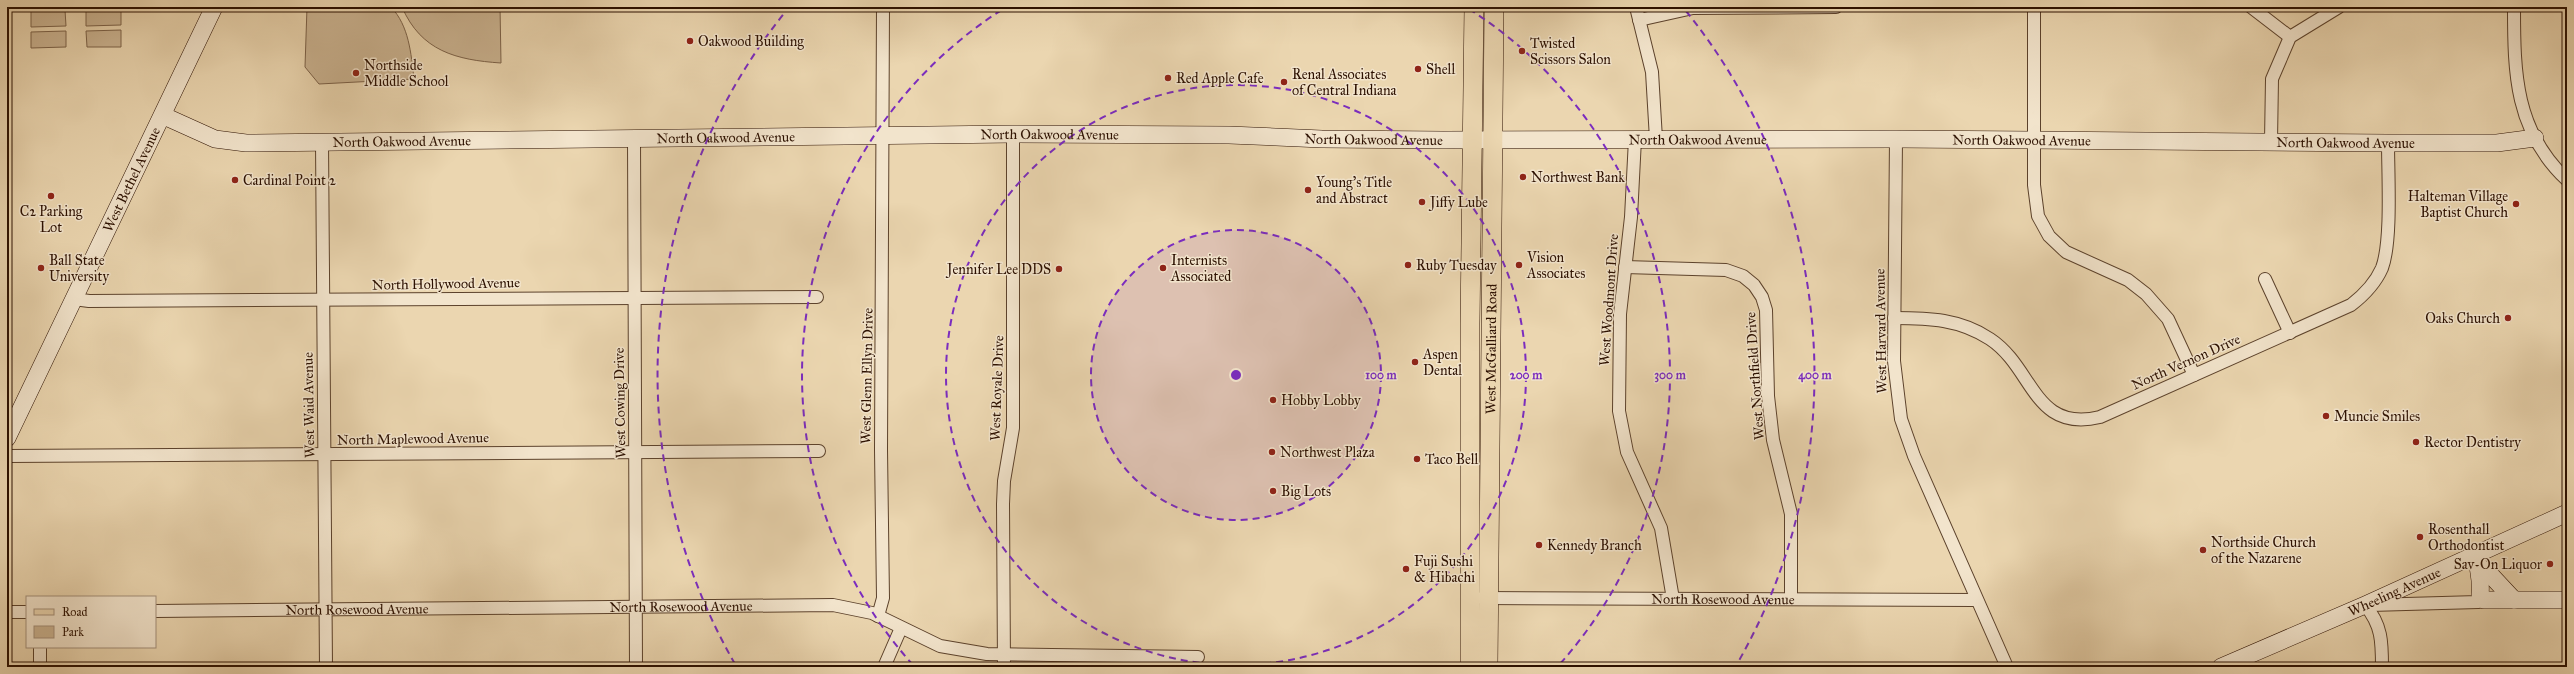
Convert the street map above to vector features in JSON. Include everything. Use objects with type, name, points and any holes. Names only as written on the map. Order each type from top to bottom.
[{"type":"main road","name":"West McGalliard Road","points":[[1474,7],[1470,324],[1480,598],[1488,667]]},
{"type":"main road","name":"West McGalliard Road","points":[[1470,667],[1480,598],[1494,7]]},
{"type":"street","name":"West Bethel Avenue","points":[[7,438],[164,116],[214,7]]},
{"type":"street","name":"West Glenn Ellyn Drive","points":[[878,616],[883,598],[881,450],[884,136],[883,7]]},
{"type":"street","points":[[1636,7],[1652,72],[1656,139]]},
{"type":"street","points":[[1639,20],[1693,8],[1836,7]]},
{"type":"street","points":[[2034,7],[2035,206],[2049,236],[2066,252],[2128,280],[2146,294],[2168,319],[2194,375]]},
{"type":"street","points":[[2252,7],[2290,37]]},
{"type":"street","points":[[2271,141],[2272,79],[2290,37],[2339,7]]},
{"type":"street","points":[[2514,7],[2516,82],[2527,122],[2543,152],[2567,180]]},
{"type":"street","name":"North Oakwood Avenue","points":[[164,116],[215,139],[246,143],[1013,134],[1229,135],[1322,139],[1473,140],[1896,139],[2388,143],[2497,143],[2519,142],[2535,138]]},
{"type":"street","name":"West Royale Drive","points":[[1004,667],[1003,504],[1004,481],[1013,428],[1013,134]]},
{"type":"street","name":"West Cowing Drive","points":[[634,139],[637,606],[636,667]]},
{"type":"street","name":"West Woodmont Drive","points":[[1635,139],[1633,194],[1620,314],[1619,411],[1628,452],[1661,528],[1673,599]]},
{"type":"street","name":"West Harvard Avenue","points":[[1896,139],[1894,318],[1897,393],[1906,437],[1976,600],[2007,667]]},
{"type":"street","name":"West Waid Avenue","points":[[322,142],[322,300],[325,454],[326,667]]},
{"type":"street","name":"North Vernon Drive","points":[[1894,318],[1945,320],[1978,332],[2008,355],[2044,406],[2054,413],[2071,419],[2100,417],[2351,305],[2373,284],[2382,268],[2386,245],[2388,143]]},
{"type":"street","name":"West Northfield Drive","points":[[1625,267],[1726,270],[1743,276],[1754,285],[1762,297],[1766,310],[1768,396],[1773,440],[1790,514],[1791,599]]},
{"type":"street","points":[[2265,279],[2290,333]]},
{"type":"street","name":"North Hollywood Avenue","points":[[74,299],[89,301],[817,297]]},
{"type":"street","name":"North Maplewood Avenue","points":[[7,456],[819,451]]},
{"type":"street","name":"Wheeling Avenue","points":[[2221,667],[2365,605],[2567,513]]},
{"type":"street","points":[[2477,553],[2486,570],[2514,600]]},
{"type":"street","points":[[2477,553],[2477,569],[2482,578],[2482,598]]},
{"type":"street","points":[[2482,598],[2488,593],[2486,570]]},
{"type":"street","points":[[2365,605],[2437,603],[2450,595],[2514,600],[2567,600]]},
{"type":"street","name":"North Rosewood Avenue","points":[[1480,598],[1976,600]]},
{"type":"street","name":"North Rosewood Avenue","points":[[156,611],[833,605],[878,616],[940,646],[973,652],[1121,661],[1198,657]]},
{"type":"street","points":[[2365,605],[2376,620],[2382,635],[2382,667]]},
{"type":"street","points":[[7,612],[26,612]]},
{"type":"street","points":[[884,667],[901,628]]},
{"type":"street","points":[[40,648],[40,667]]},
{"type":"green space","points":[[307,7],[391,7],[402,23],[408,40],[414,79],[319,84],[305,67]]},
{"type":"green space","points":[[402,7],[500,7],[501,63],[485,62],[455,56],[442,50],[419,34],[410,22]]},
{"type":"green space","points":[[86,9],[121,9],[121,25],[86,26]]},
{"type":"green space","points":[[31,10],[65,10],[66,26],[31,27]]},
{"type":"green space","points":[[121,30],[121,47],[87,47],[86,31]]},
{"type":"green space","points":[[66,31],[66,47],[31,48],[31,32]]},
{"type":"place","name":"Oakwood Building","points":[[690,41]]},
{"type":"place","name":"Twisted Scissors Salon","points":[[1522,51]]},
{"type":"place","name":"Shell","points":[[1418,69]]},
{"type":"place","name":"Northside Middle School","points":[[356,73]]},
{"type":"place","name":"Red Apple Cafe","points":[[1168,78]]},
{"type":"place","name":"Renal Associates of Central Indiana","points":[[1284,82]]},
{"type":"place","name":"Northwest Bank","points":[[1523,177]]},
{"type":"place","name":"Cardinal Point 2","points":[[235,180]]},
{"type":"place","name":"Young's Title and Abstract","points":[[1308,190]]},
{"type":"place","name":"C2 Parking Lot","points":[[51,196]]},
{"type":"place","name":"Jiffy Lube","points":[[1422,202]]},
{"type":"place","name":"Halteman Village Baptist Church","points":[[2516,204]]},
{"type":"place","name":"Ruby Tuesday","points":[[1408,265]]},
{"type":"place","name":"Vision Associates","points":[[1519,265]]},
{"type":"place","name":"Ball State University","points":[[41,268]]},
{"type":"place","name":"Internists Associated","points":[[1163,268]]},
{"type":"place","name":"Jennifer Lee DDS","points":[[1059,269]]},
{"type":"place","name":"Oaks Church","points":[[2508,318]]},
{"type":"place","name":"Aspen Dental","points":[[1415,362]]},
{"type":"place","name":"Hobby Lobby","points":[[1273,400]]},
{"type":"place","name":"Muncie Smiles","points":[[2326,416]]},
{"type":"place","name":"Rector Dentistry","points":[[2416,442]]},
{"type":"place","name":"Northwest Plaza","points":[[1272,452]]},
{"type":"place","name":"Taco Bell","points":[[1417,459]]},
{"type":"place","name":"Big Lots","points":[[1273,491]]},
{"type":"place","name":"Rosenthall Orthodontist","points":[[2420,537]]},
{"type":"place","name":"Kennedy Branch","points":[[1539,545]]},
{"type":"place","name":"Northside Church of the Nazarene","points":[[2203,550]]},
{"type":"place","name":"Sav-On Liquor","points":[[2550,564]]},
{"type":"place","name":"Fuji Sushi & Hibachi","points":[[1406,569]]}]
